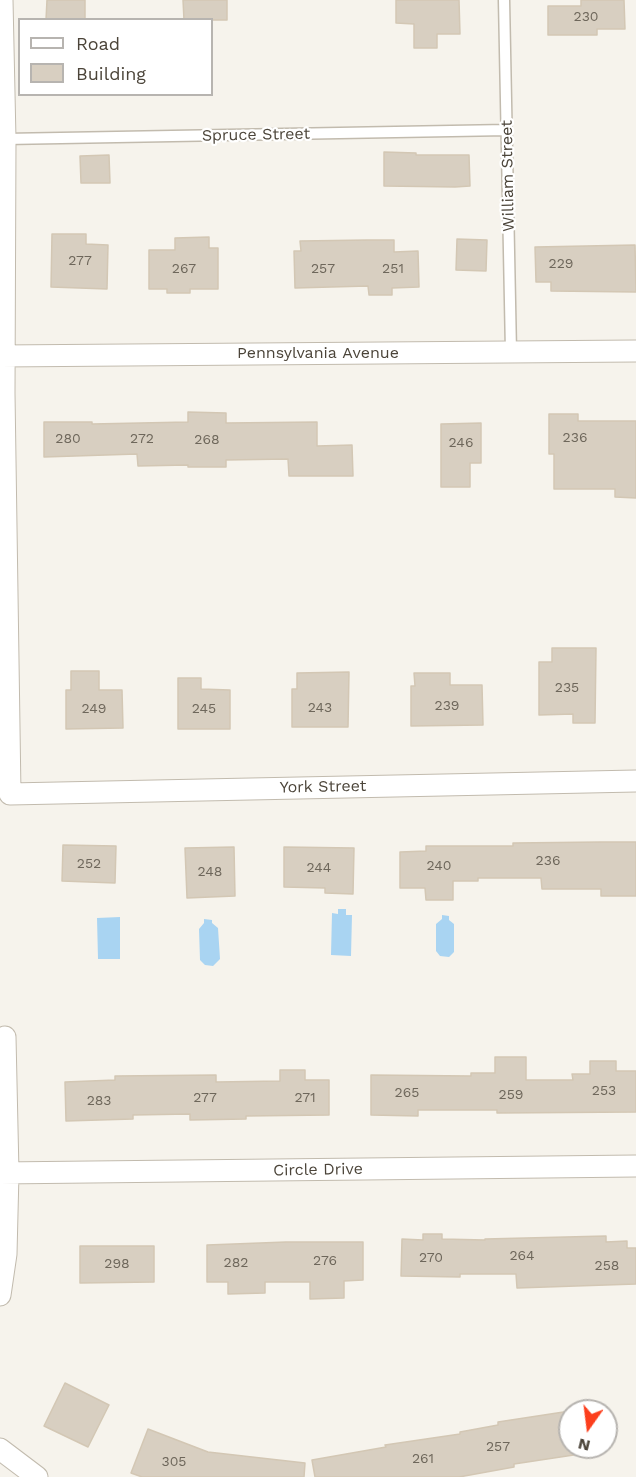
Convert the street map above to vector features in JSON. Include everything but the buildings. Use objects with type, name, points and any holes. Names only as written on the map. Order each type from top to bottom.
[{"type":"street","points":[[2,0],[5,140],[2,356]]},
{"type":"street","name":"Pennsylvania Avenue","points":[[2,356],[636,351]]},
{"type":"street","name":"York Street","points":[[2,356],[9,794],[636,781]]},
{"type":"street","points":[[0,1295],[6,1254],[5,1037]]},
{"type":"street","name":"Circle Drive","points":[[4,1173],[636,1166]]},
{"type":"street","points":[[0,1449],[37,1477]]},
{"type":"lane","name":"William Street","points":[[504,0],[511,352]]},
{"type":"lane","name":"Spruce Street","points":[[5,140],[507,130]]},
{"type":"water","points":[[338,909],[346,909],[346,915],[352,915],[351,956],[331,955],[332,913],[338,914]]},
{"type":"water","points":[[442,915],[449,916],[449,920],[454,924],[454,952],[449,957],[440,956],[436,951],[436,924],[442,919]]},
{"type":"water","points":[[120,917],[120,959],[98,959],[97,918]]},
{"type":"water","points":[[204,919],[212,920],[218,928],[220,959],[213,966],[205,965],[200,960],[199,929]]}]
